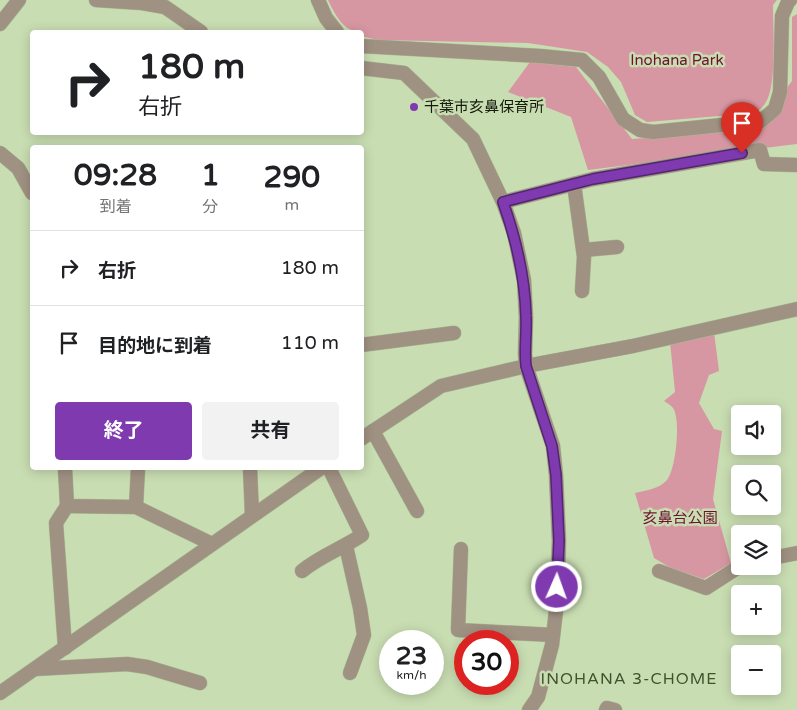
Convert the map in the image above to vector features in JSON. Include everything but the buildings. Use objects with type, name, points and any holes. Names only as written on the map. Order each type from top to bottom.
[{"type":"street","points":[[0,24],[19,0]]},
{"type":"street","points":[[96,0],[166,7],[198,30]]},
{"type":"street","points":[[318,0],[326,18],[335,30]]},
{"type":"street","points":[[364,46],[582,60],[599,77],[622,119],[640,130],[653,132],[761,121],[774,108],[780,92],[782,16],[790,0]]},
{"type":"street","points":[[364,68],[404,74],[473,139],[503,202],[514,234],[524,280],[526,366],[552,446],[556,475],[559,541],[557,602],[552,645],[538,697],[529,710]]},
{"type":"street","points":[[503,202],[574,184],[760,150],[764,164],[797,165]]},
{"type":"street","points":[[0,153],[18,168],[30,189]]},
{"type":"street","points":[[574,184],[584,250],[582,291]]},
{"type":"street","points":[[584,250],[617,247]]},
{"type":"street","points":[[364,437],[441,386],[526,366],[633,346],[797,309]]},
{"type":"street","points":[[364,345],[454,333]]},
{"type":"street","points":[[374,431],[417,510]]},
{"type":"street","points":[[65,470],[67,506],[56,523],[65,648]]},
{"type":"street","points":[[136,507],[138,470]]},
{"type":"street","points":[[250,470],[252,515]]},
{"type":"street","points":[[0,693],[318,470]]},
{"type":"street","points":[[302,571],[314,561],[346,546],[362,535],[330,470]]},
{"type":"street","points":[[67,506],[136,507],[212,544]]},
{"type":"street","points":[[346,546],[364,635],[350,673]]},
{"type":"street","points":[[461,549],[458,630],[553,635]]},
{"type":"street","points":[[781,556],[797,553]]},
{"type":"street","points":[[659,571],[706,588],[731,572]]},
{"type":"street","points":[[35,669],[127,664],[147,667],[200,683]]},
{"type":"street","points":[[606,710],[607,708],[615,710]]},
{"type":"green space","name":"Inohana Park","points":[[328,0],[777,0],[773,5],[774,55],[772,82],[766,102],[756,113],[647,122],[635,115],[621,82],[608,67],[587,52],[528,43],[378,40],[364,37],[364,30],[349,29],[344,26]]},
{"type":"green space","points":[[797,14],[797,144],[588,170],[571,117],[508,92],[530,62],[576,67],[632,139],[755,130],[792,81],[792,17]]},
{"type":"green space","name":"亥鼻台公園","points":[[714,332],[719,371],[709,375],[699,403],[714,429],[722,431],[713,499],[731,563],[704,579],[671,568],[654,558],[635,493],[653,489],[664,483],[673,466],[677,422],[673,408],[664,401],[675,392],[670,342]]},
{"type":"place","name":"千葉市亥鼻保育所","points":[[414,107]]},
{"type":"district","name":"INOHANA 3-CHOME","points":[[629,678]]},
{"type":"route","points":[[557,587],[559,541],[556,475],[552,446],[526,366],[524,280],[514,234],[503,202],[593,179],[742,153]]}]
